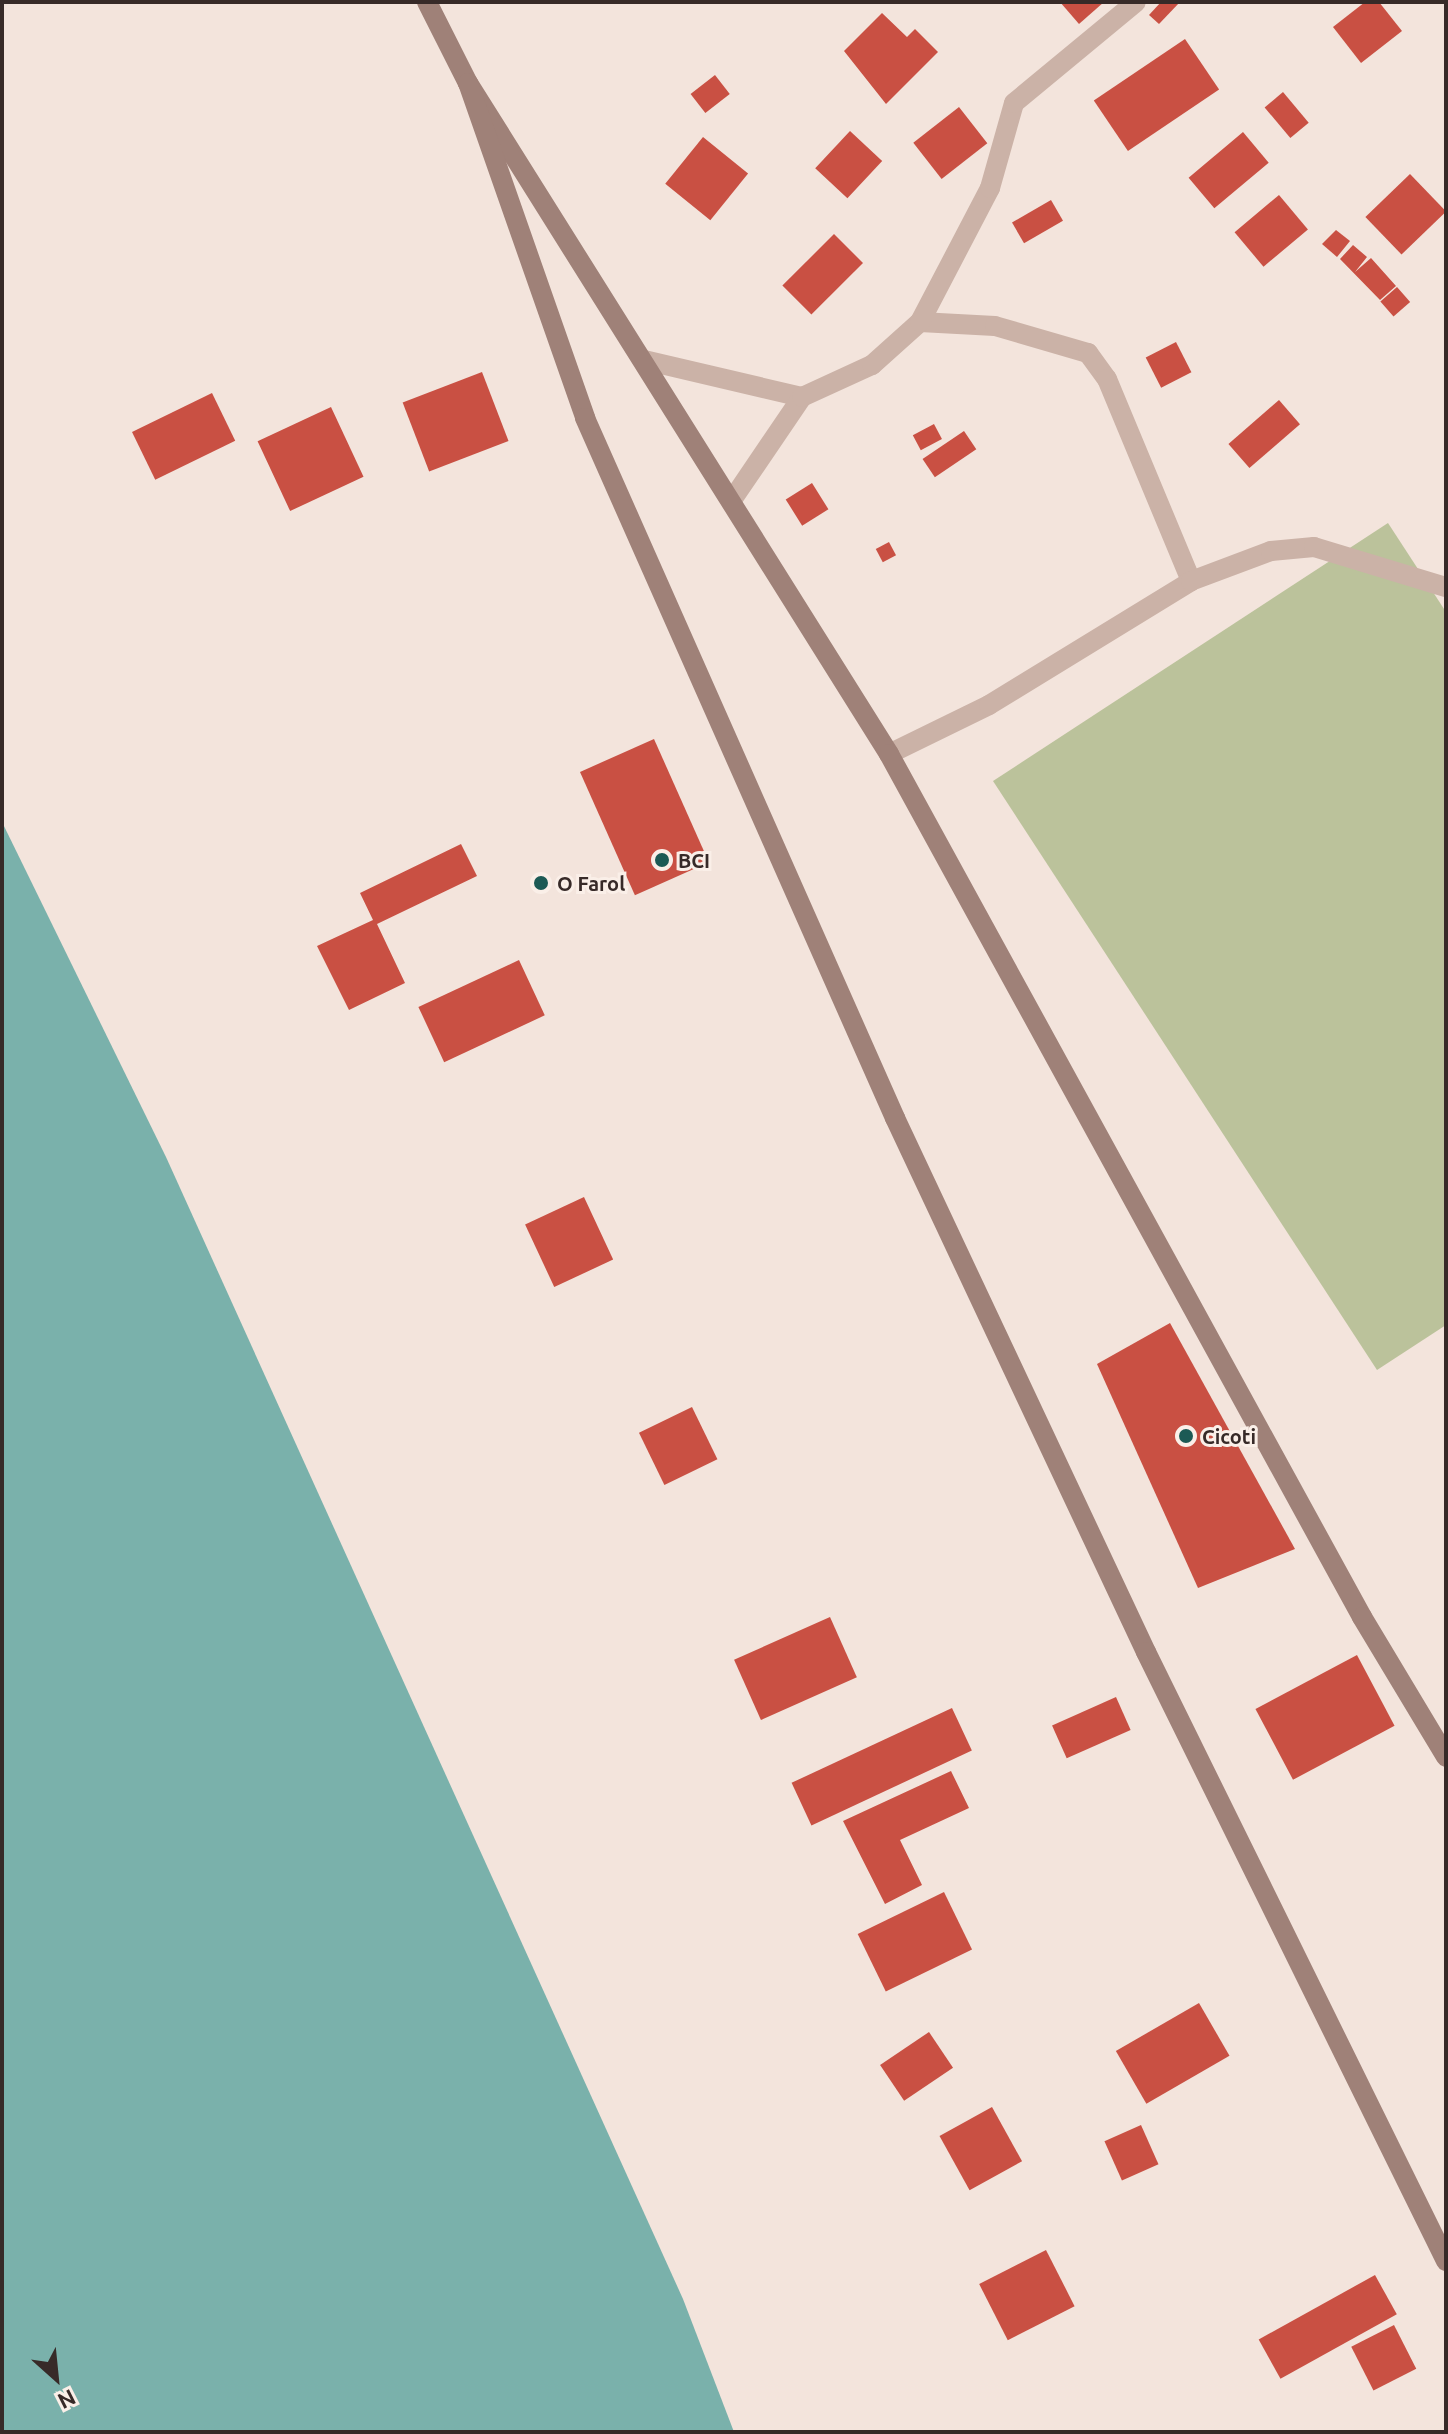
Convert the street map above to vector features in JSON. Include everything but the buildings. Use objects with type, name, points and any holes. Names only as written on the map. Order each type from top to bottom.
[{"type":"street","points":[[427,2],[468,83],[889,754],[1362,1617],[1446,1757]]},
{"type":"street","points":[[732,500],[802,397],[872,365],[920,322],[990,188],[1014,103],[1136,2]]},
{"type":"street","points":[[468,83],[585,418],[889,1103],[1146,1652],[1446,2261]]},
{"type":"street","points":[[920,322],[995,326],[1088,353],[1107,379],[1191,581]]},
{"type":"street","points":[[644,360],[802,397]]},
{"type":"street","points":[[889,754],[989,705],[1191,581],[1271,551],[1314,547],[1446,587]]},
{"type":"green space","points":[[1388,523],[1446,612],[1446,1325],[1377,1370],[993,781]]},
{"type":"water","points":[[2,822],[166,1157],[683,2299],[734,2432],[2,2432]]},
{"type":"place","name":"BCI","points":[[662,860]]},
{"type":"place","name":"O Farol","points":[[541,883]]},
{"type":"place","name":"Cicoti","points":[[1186,1436]]}]
